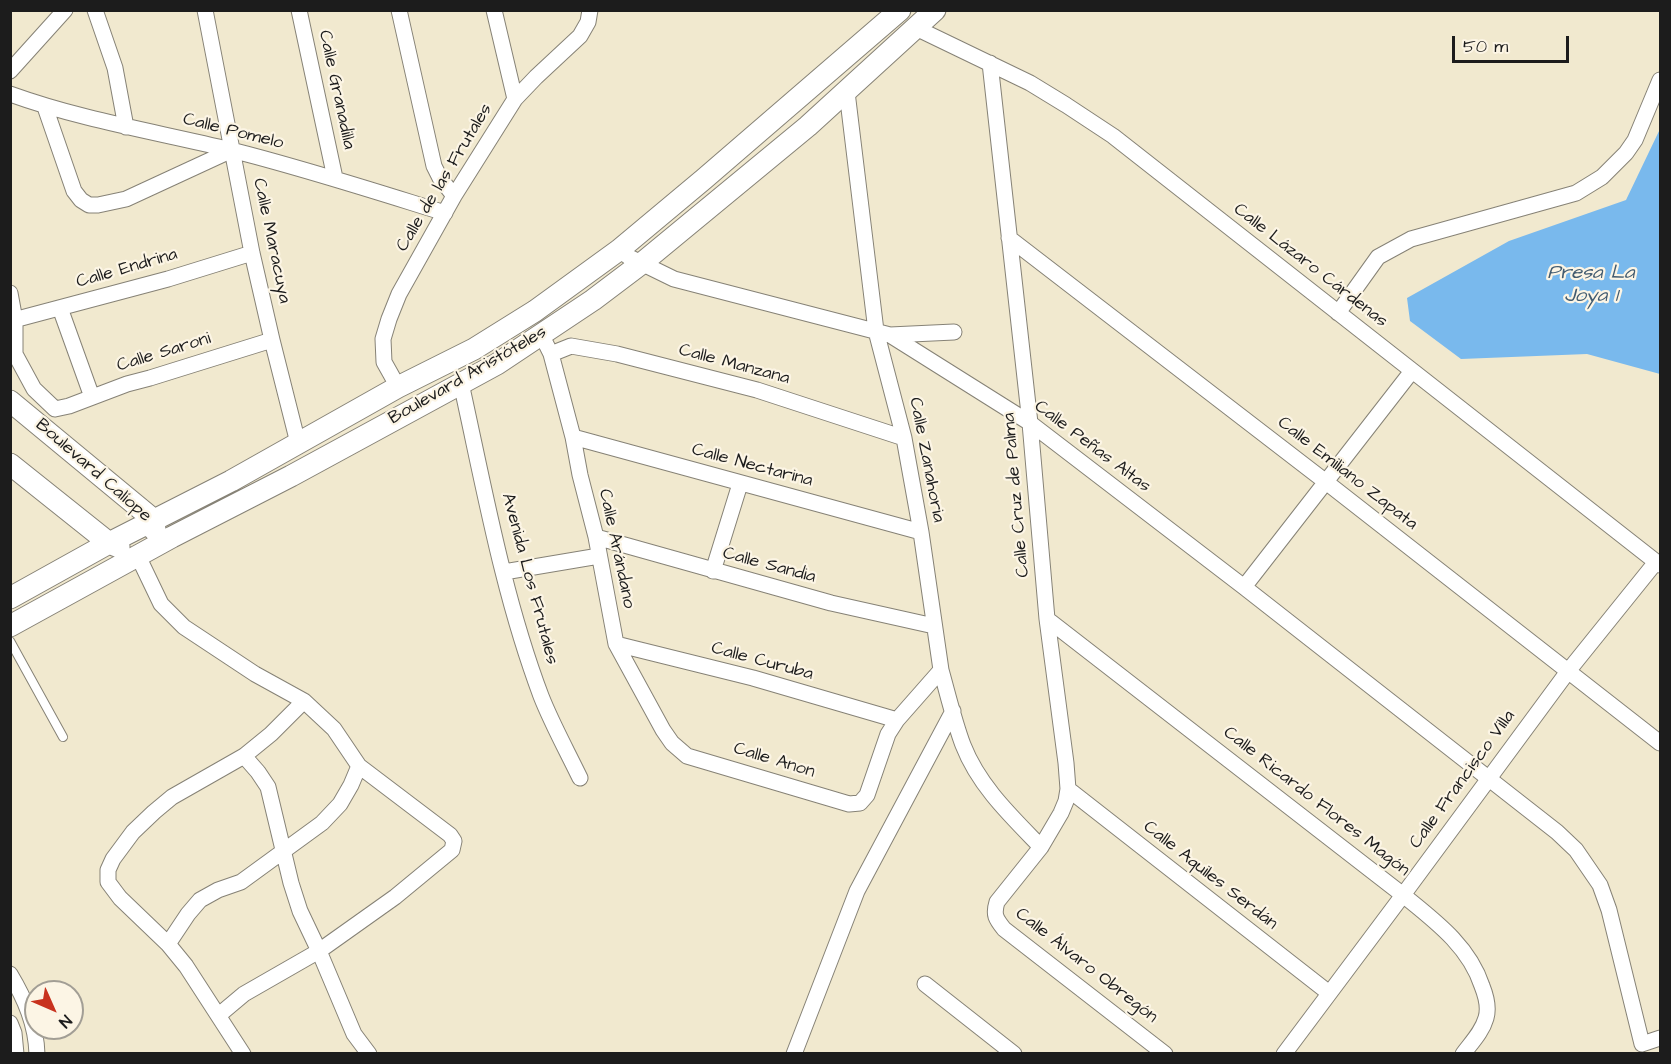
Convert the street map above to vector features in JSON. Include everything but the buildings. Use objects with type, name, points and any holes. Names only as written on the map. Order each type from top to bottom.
[{"type":"street","points":[[10,71],[65,10]]},
{"type":"street","points":[[95,10],[115,68],[126,127]]},
{"type":"street","name":"Calle Maracuya","points":[[205,10],[252,253],[298,443]]},
{"type":"street","name":"Calle Granadilla","points":[[299,10],[335,178]]},
{"type":"street","points":[[399,10],[434,166],[454,196]]},
{"type":"street","points":[[494,10],[515,99]]},
{"type":"street","name":"Calle de las Frutales","points":[[398,387],[384,362],[383,339],[399,294],[454,196],[515,99],[580,36],[588,22],[590,10]]},
{"type":"street","name":"Boulevard Aristóteles","points":[[10,598],[109,543],[231,481],[398,387],[482,344],[535,311],[619,250],[900,10]]},
{"type":"street","name":"Boulevard Aristóteles","points":[[10,627],[135,555],[291,476],[497,364],[593,300],[642,263],[847,92],[934,10]]},
{"type":"street","name":"Calle Lázaro Cárdenas","points":[[916,28],[1030,83],[1113,136],[1658,563]]},
{"type":"street","name":"Calle Cruz de Palma","points":[[990,63],[1030,423],[1047,619],[1068,789],[1061,813],[1041,847],[998,902]]},
{"type":"street","points":[[1338,313],[1378,257],[1411,239],[1576,193],[1602,177],[1626,153],[1635,140],[1660,80]]},
{"type":"street","name":"Calle Zanahoria","points":[[847,92],[883,333],[921,532],[941,670],[963,745],[975,770],[998,802],[1041,847]]},
{"type":"street","name":"Calle Pomelo","points":[[10,94],[45,107],[232,150],[335,178],[445,213]]},
{"type":"street","points":[[45,107],[74,191],[81,200],[89,205],[126,199],[232,150]]},
{"type":"street","name":"Calle Emiliano Zapata","points":[[1009,238],[1569,670],[1660,743]]},
{"type":"street","name":"Calle Peñas Altas","points":[[619,250],[674,279],[883,333],[1030,423],[1557,832],[1576,850],[1600,885],[1609,910],[1638,1049]]},
{"type":"street","name":"Calle Endrina","points":[[13,321],[168,279],[252,253]]},
{"type":"street","points":[[10,293],[17,360],[34,389],[62,407]]},
{"type":"street","points":[[60,308],[92,398]]},
{"type":"street","points":[[883,333],[954,332]]},
{"type":"street","name":"Calle Arándano","points":[[541,334],[551,354],[573,437],[600,556],[616,644],[663,730],[672,743],[687,756]]},
{"type":"street","name":"Calle Saroni","points":[[34,420],[62,407],[127,384],[272,340]]},
{"type":"street","name":"Calle Manzana","points":[[551,354],[571,346],[617,354],[757,390],[904,438]]},
{"type":"street","points":[[1244,587],[1412,371]]},
{"type":"street","name":"Avenida Los Frutales","points":[[461,383],[504,572],[527,654],[542,698],[580,778]]},
{"type":"street","name":"Boulevard Calíope","points":[[10,401],[154,520],[156,530],[135,555],[129,548],[109,543]]},
{"type":"street","name":"Calle Nectarina","points":[[573,437],[921,532]]},
{"type":"street","points":[[10,464],[109,543]]},
{"type":"street","points":[[131,501],[156,508],[170,505],[221,478],[231,481]]},
{"type":"street","points":[[713,571],[740,484]]},
{"type":"street","name":"Calle Sandia","points":[[596,537],[831,603],[934,626]]},
{"type":"street","points":[[135,555],[160,603],[183,627],[255,674],[304,701],[334,729],[359,766],[450,835],[454,841],[452,850],[411,884],[320,951],[244,994],[219,1015]]},
{"type":"street","points":[[504,572],[600,556]]},
{"type":"street","name":"Calle Francisco Villa","points":[[1284,1053],[1569,670],[1658,563]]},
{"type":"street","name":"Calle Ricardo Flores Magón","points":[[1047,619],[1403,895],[1437,923],[1464,950],[1478,972],[1486,997],[1487,1016],[1481,1031],[1463,1053]]},
{"type":"street","name":"Calle Curuba","points":[[616,644],[753,678],[897,720]]},
{"type":"street","points":[[897,720],[941,670]]},
{"type":"street","points":[[243,1053],[186,966],[168,944],[120,898],[108,882],[108,870],[113,859],[133,832],[154,812],[172,797],[244,756],[271,734],[304,701]]},
{"type":"street","points":[[794,1053],[857,891],[953,711]]},
{"type":"street","name":"Calle Anon","points":[[687,756],[849,804],[860,802],[867,795],[884,745],[897,720]]},
{"type":"street","points":[[244,756],[268,787],[300,911],[320,951],[354,1034],[369,1053]]},
{"type":"street","points":[[168,944],[200,900],[218,890],[241,882],[322,823],[340,804],[359,766]]},
{"type":"street","name":"Calle Aquiles Serdán","points":[[1068,789],[1329,993]]},
{"type":"street","name":"Calle Álvaro Obregón","points":[[998,902],[995,911],[1004,929],[1165,1053]]},
{"type":"street","points":[[10,974],[23,995],[31,1015],[37,1053]]},
{"type":"street","points":[[925,984],[1014,1053]]},
{"type":"street","points":[[10,1023],[14,1033],[16,1053]]},
{"type":"street","points":[[1638,1049],[1660,1038]]},
{"type":"lane","points":[[10,641],[63,737]]},
{"type":"water","name":"Presa La Joya 1","points":[[1660,129],[1660,374],[1587,354],[1461,359],[1410,321],[1407,298],[1509,241],[1626,200]]}]
